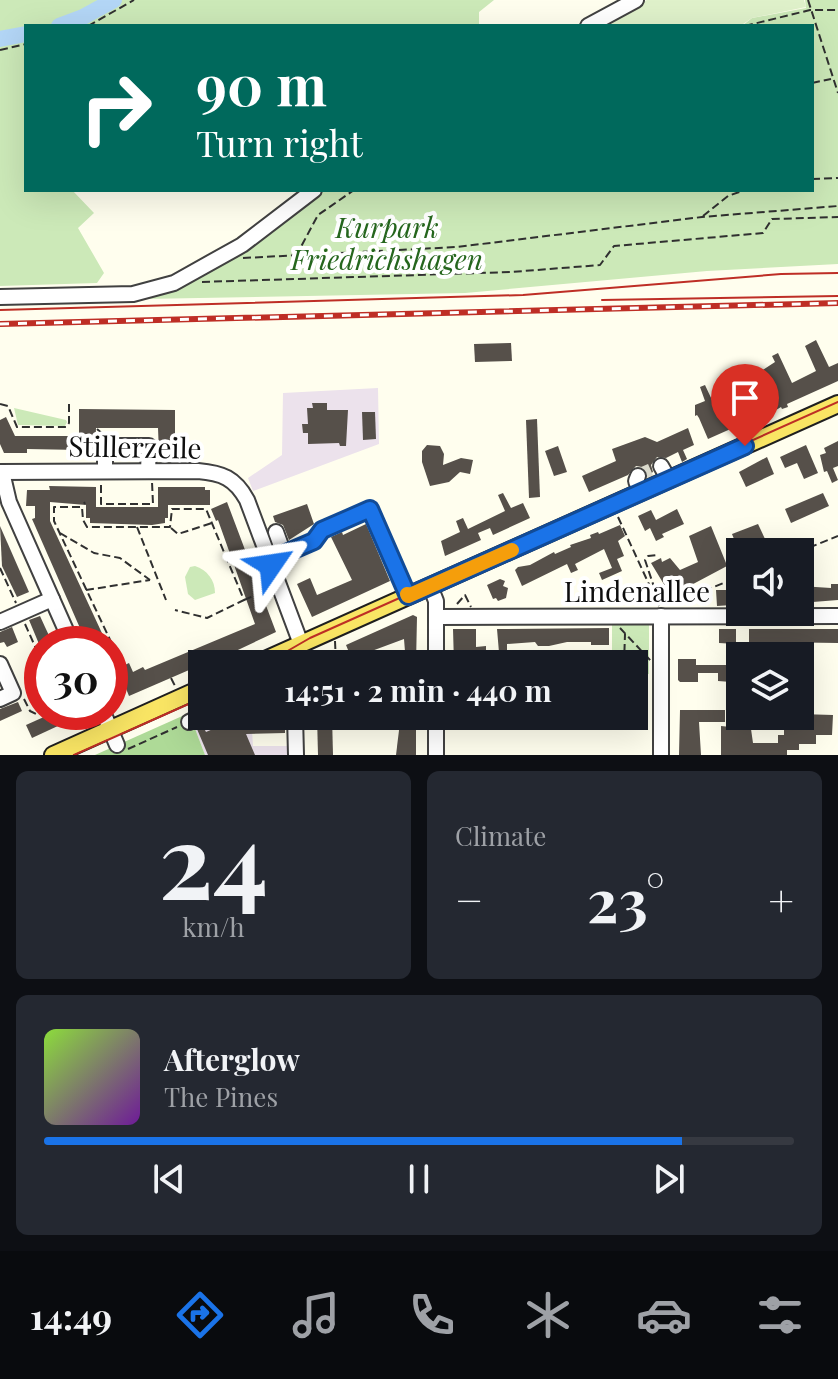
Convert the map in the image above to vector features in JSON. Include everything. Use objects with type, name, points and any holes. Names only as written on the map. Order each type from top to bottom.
[{"type":"main road","points":[[300,650],[408,596],[613,505],[640,484],[838,404]]},
{"type":"main road","points":[[128,721],[188,694]]},
{"type":"main road","points":[[53,755],[108,730]]},
{"type":"street","points":[[592,24],[636,0]]},
{"type":"street","points":[[0,297],[133,294],[174,283],[222,258],[311,192]]},
{"type":"street","points":[[103,471],[105,446],[149,446],[150,471]]},
{"type":"street","name":"Stillerzeile","points":[[1,472],[150,471],[224,475],[235,482],[247,500],[279,586],[293,650]]},
{"type":"street","points":[[1,472],[9,502],[64,626]]},
{"type":"street","points":[[270,560],[314,541],[322,530],[370,509],[408,596]]},
{"type":"street","points":[[344,531],[373,517]]},
{"type":"street","points":[[276,532],[284,554]]},
{"type":"street","points":[[430,586],[436,601],[436,650]]},
{"type":"street","points":[[0,622],[52,599]]},
{"type":"street","points":[[661,612],[661,755]]},
{"type":"street","name":"Lindenallee","points":[[436,617],[620,616],[661,612],[838,616]]},
{"type":"street","points":[[0,664],[6,696]]},
{"type":"street","points":[[111,730],[125,746]]},
{"type":"street","points":[[295,730],[296,755]]},
{"type":"street","points":[[436,730],[436,755]]},
{"type":"path","points":[[92,24],[134,0]]},
{"type":"path","points":[[808,0],[838,93]]},
{"type":"path","points":[[753,24],[810,10],[838,10]]},
{"type":"path","points":[[0,50],[24,44]]},
{"type":"path","points":[[814,83],[832,79]]},
{"type":"path","points":[[814,179],[838,178]]},
{"type":"path","points":[[296,256],[318,215],[351,192]]},
{"type":"path","points":[[702,217],[728,196],[739,192]]},
{"type":"path","points":[[222,258],[457,247],[702,217],[838,206]]},
{"type":"path","points":[[174,283],[511,272],[600,265],[614,246],[763,233],[772,219],[838,217]]},
{"type":"path","points":[[0,404],[8,406],[17,427],[66,427],[69,423],[69,400]]},
{"type":"path","points":[[97,429],[105,437]]},
{"type":"path","points":[[103,471],[101,504],[153,504],[150,471]]},
{"type":"path","points":[[103,626],[54,521],[54,507],[84,504],[83,520],[87,527],[170,527],[178,534],[214,522]]},
{"type":"path","points":[[613,505],[661,612],[726,582]]},
{"type":"path","points":[[170,527],[172,509],[206,509],[244,600]]},
{"type":"path","points":[[137,527],[165,599],[157,600]]},
{"type":"path","points":[[60,532],[94,553],[120,558],[150,580]]},
{"type":"path","points":[[814,546],[838,536]]},
{"type":"path","points":[[655,590],[645,560],[648,556],[657,555]]},
{"type":"path","points":[[86,590],[155,579]]},
{"type":"path","points":[[175,610],[207,618],[279,586]]},
{"type":"path","points":[[451,611],[465,595],[473,611]]},
{"type":"path","points":[[620,616],[625,633],[624,650]]},
{"type":"path","points":[[620,616],[616,623],[649,661],[661,661]]},
{"type":"path","points":[[335,639],[335,650]]},
{"type":"path","points":[[171,678],[176,689]]},
{"type":"path","points":[[6,696],[22,696],[24,700]]},
{"type":"path","points":[[125,746],[188,722]]},
{"type":"shaded area","points":[[378,388],[379,444],[253,491],[248,478],[282,455],[283,393]]},
{"type":"shaded area","points":[[195,730],[252,730],[253,746],[290,746],[290,755],[205,755]]},
{"type":"green space","points":[[0,0],[494,0],[479,12],[479,24],[24,24],[24,192],[74,192],[94,213],[78,228],[104,273],[97,283],[0,286]]},
{"type":"green space","points":[[647,0],[804,0],[806,7],[752,18],[743,24],[601,24]]},
{"type":"green space","name":"Kurpark Friedrichshagen","points":[[805,0],[838,0],[838,264],[707,271],[465,293],[142,299],[228,257],[316,192],[814,192],[814,24],[744,24],[752,18],[806,8]]},
{"type":"green space","points":[[14,408],[67,422],[65,426],[18,425]]},
{"type":"green space","points":[[195,566],[210,576],[215,593],[195,600],[188,594],[185,577],[190,567]]},
{"type":"green space","points":[[649,622],[649,674],[648,650],[612,650],[612,623]]},
{"type":"green space","points":[[188,713],[188,730],[195,730],[205,755],[95,755]]},
{"type":"building","points":[[816,340],[829,367],[838,363],[838,381],[787,404],[788,407],[781,407],[763,418],[762,415],[708,439],[699,418],[695,416],[695,405],[705,401],[700,387],[705,385],[719,415],[724,414],[767,393],[758,373],[775,362],[772,356],[778,353],[792,383],[816,371],[805,346]]},
{"type":"building","points":[[511,343],[512,361],[475,362],[474,344]]},
{"type":"building","points":[[312,403],[327,403],[327,410],[348,410],[346,446],[339,443],[308,444],[308,433],[303,433],[302,424],[308,424],[307,408],[313,408]]},
{"type":"building","points":[[79,409],[175,410],[175,453],[159,453],[158,428],[96,428],[95,453],[27,449],[27,453],[4,453],[0,444],[0,420],[6,417],[15,436],[79,436]]},
{"type":"building","points":[[362,412],[375,412],[376,439],[363,440]]},
{"type":"building","points":[[537,419],[540,497],[529,498],[526,420]]},
{"type":"building","points":[[688,428],[694,445],[683,450],[687,459],[682,462],[678,452],[666,458],[657,457],[651,465],[653,472],[648,475],[642,467],[636,466],[628,475],[589,492],[582,476],[616,461],[612,449],[645,437],[657,442]]},
{"type":"building","points":[[838,441],[838,466],[833,468],[838,480],[832,483],[827,471],[824,472],[820,455],[826,453],[824,448]]},
{"type":"building","points":[[427,445],[440,446],[444,454],[443,465],[461,458],[473,460],[470,474],[460,472],[449,482],[430,486],[422,462],[422,451]]},
{"type":"building","points":[[806,445],[818,473],[804,479],[797,463],[785,468],[780,457]]},
{"type":"building","points":[[558,446],[567,472],[554,476],[545,451]]},
{"type":"building","points":[[767,457],[774,474],[746,487],[739,472]]},
{"type":"building","points":[[49,486],[96,487],[96,507],[158,507],[158,487],[205,487],[205,490],[210,490],[210,505],[168,505],[165,523],[152,525],[90,523],[90,518],[86,518],[86,505],[50,502],[50,521],[99,626],[79,626],[32,519],[35,518],[35,506],[26,506],[27,490],[50,490]]},
{"type":"building","points":[[503,493],[511,508],[523,503],[530,518],[493,535],[490,528],[478,533],[481,540],[445,556],[441,541],[460,532],[456,521],[463,518],[468,529],[505,511],[498,495]]},
{"type":"building","points":[[823,493],[829,506],[791,523],[785,509]]},
{"type":"building","points":[[227,502],[276,632],[238,650],[193,650],[255,624],[218,520],[211,509]]},
{"type":"building","points":[[307,504],[314,524],[289,540],[283,525],[275,522],[273,516]]},
{"type":"building","points":[[677,509],[684,524],[662,534],[664,537],[656,541],[650,528],[645,531],[638,516],[651,510],[656,520]]},
{"type":"building","points":[[366,524],[390,581],[312,617],[297,584],[310,578],[317,595],[352,580],[331,537]]},
{"type":"building","points":[[758,524],[765,538],[734,538],[732,534]]},
{"type":"building","points":[[620,525],[625,536],[618,541],[624,556],[617,559],[622,571],[602,580],[599,573],[612,568],[604,549],[575,564],[578,570],[571,573],[567,564],[522,586],[515,570],[518,567],[530,565],[591,538],[590,535]]},
{"type":"building","points":[[0,526],[29,592],[17,597],[2,566]]},
{"type":"building","points":[[711,526],[726,567],[680,591],[694,591],[662,605],[657,595],[668,591],[651,563],[670,558],[680,570],[698,562],[689,536]]},
{"type":"building","points":[[500,579],[505,581],[503,586],[508,588],[506,598],[498,601],[493,599],[487,585]]},
{"type":"building","points":[[640,584],[645,596],[636,601],[634,597],[627,600],[621,589]]},
{"type":"building","points":[[831,584],[838,584],[838,600],[814,602],[814,587],[831,588]]},
{"type":"building","points":[[600,588],[606,603],[589,603],[585,595]]},
{"type":"building","points":[[716,590],[726,590],[726,605],[717,606]]},
{"type":"building","points":[[413,615],[417,617],[416,650],[405,650],[404,639],[374,650],[348,650],[346,645]]},
{"type":"building","points":[[40,616],[45,626],[32,626],[29,620]]},
{"type":"building","points":[[12,627],[18,642],[7,647],[4,642],[0,643],[0,632]]},
{"type":"building","points":[[609,628],[609,645],[567,642],[538,646],[535,642],[507,644],[507,650],[499,650],[497,629]]},
{"type":"building","points":[[453,629],[476,629],[476,647],[486,646],[486,650],[454,650]]},
{"type":"building","points":[[719,629],[736,629],[736,642],[719,643]]},
{"type":"building","points":[[749,629],[838,629],[838,643],[749,642]]},
{"type":"building","points":[[188,652],[188,670],[129,696],[128,663],[133,672],[143,667],[145,670]]},
{"type":"building","points":[[678,659],[696,659],[696,665],[726,665],[726,682],[718,681],[718,673],[698,673],[698,682],[678,680]]},
{"type":"building","points":[[18,702],[22,711],[0,721],[0,709]]},
{"type":"building","points":[[680,710],[725,710],[725,722],[699,722],[701,755],[679,755]]},
{"type":"building","points":[[814,714],[833,715],[832,735],[816,735],[816,744],[799,744],[799,750],[787,750],[787,755],[721,755],[721,726],[726,726],[726,730],[751,730],[753,743],[778,743],[778,735],[784,735],[784,730],[814,730]]},
{"type":"building","points":[[28,730],[49,730],[32,738]]},
{"type":"building","points":[[197,730],[285,730],[285,733],[246,734],[255,755],[208,755]]},
{"type":"building","points":[[317,730],[332,730],[333,755],[318,755]]},
{"type":"building","points":[[399,730],[416,730],[416,755],[396,755]]},
{"type":"waterway","points":[[64,24],[114,0]]},
{"type":"waterway","points":[[0,39],[24,34]]},
{"type":"tunnel","points":[[638,476],[661,466]]},
{"type":"tram line","points":[[0,310],[523,295],[781,274],[838,273]]},
{"type":"tram line","points":[[602,300],[838,296]]},
{"type":"tram line","points":[[289,650],[838,402]]},
{"type":"tram line","points":[[74,755],[188,704]]},
{"type":"railway","points":[[0,324],[838,303]]},
{"type":"slow traffic","points":[[407,594],[512,550]]},
{"type":"route","points":[[271,565],[270,560],[314,541],[322,530],[370,509],[408,596],[745,446]]}]
